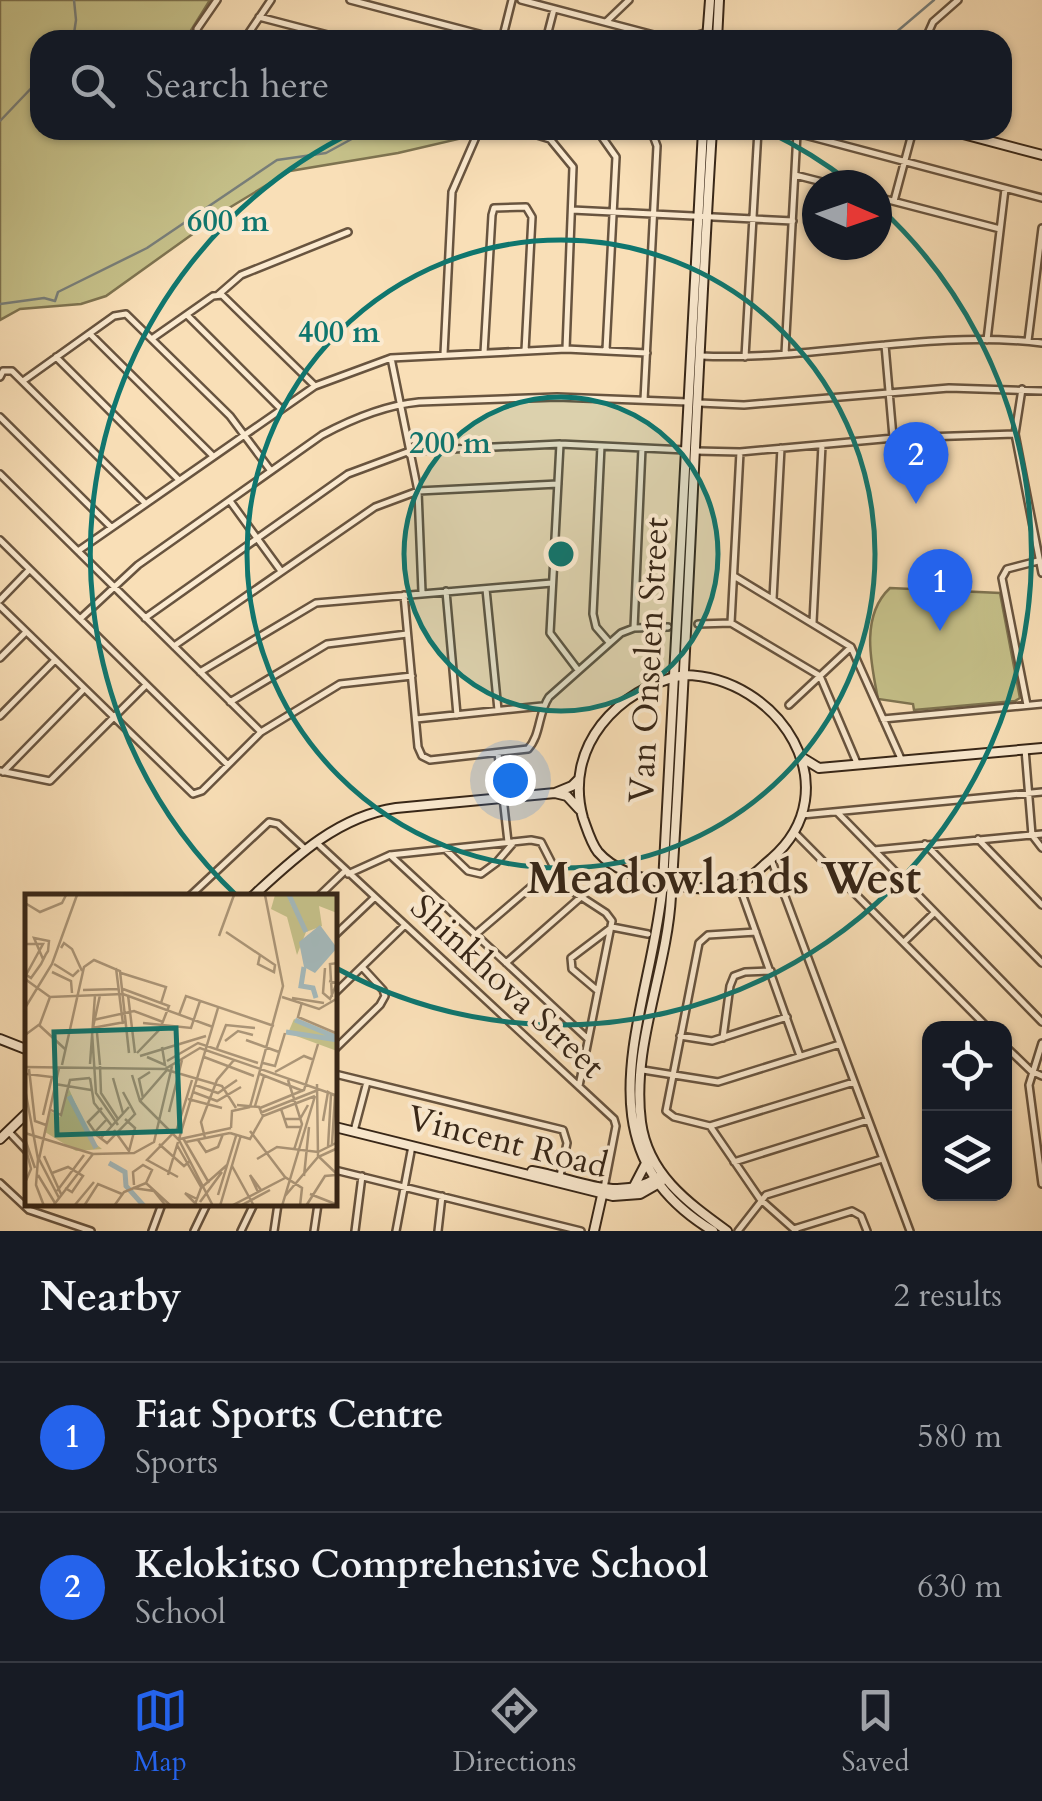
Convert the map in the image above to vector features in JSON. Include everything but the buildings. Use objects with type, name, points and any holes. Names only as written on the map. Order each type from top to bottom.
[{"type":"main road","points":[[708,30],[710,0]]},
{"type":"main road","points":[[718,30],[719,0]]},
{"type":"main road","name":"Van Onselen Street","points":[[694,402],[701,356],[703,140]]},
{"type":"main road","name":"Van Onselen Street","points":[[659,1180],[641,1121],[643,1070],[670,911],[668,884],[703,216],[711,140]]},
{"type":"main road","points":[[986,140],[1042,155]]},
{"type":"main road","points":[[582,813],[581,775],[590,743],[608,715],[639,689],[679,676],[724,680],[760,699],[785,726],[798,755],[805,791],[796,834],[740,885],[698,888],[643,879]]},
{"type":"main road","points":[[798,755],[819,768],[1042,748]]},
{"type":"main road","points":[[805,791],[819,768]]},
{"type":"main road","points":[[256,894],[304,848],[387,810],[555,793],[572,786],[581,775]]},
{"type":"main road","points":[[555,793],[570,798],[582,813],[600,854],[643,879],[657,892],[661,902]]},
{"type":"main road","name":"Van Onselen Street","points":[[659,1180],[644,1165],[631,1120],[632,1055],[661,902],[668,884]]},
{"type":"main road","points":[[670,911],[680,894],[698,888]]},
{"type":"main road","points":[[0,1038],[25,1047]]},
{"type":"main road","points":[[0,1139],[25,1115]]},
{"type":"main road","name":"Vincent Road","points":[[338,1126],[603,1191]]},
{"type":"main road","name":"Vincent Road","points":[[412,1145],[560,1176],[620,1196],[659,1180]]},
{"type":"main road","points":[[644,1165],[636,1192],[671,1202],[713,1231]]},
{"type":"main road","points":[[659,1180],[671,1202]]},
{"type":"main road","points":[[659,1180],[727,1231]]},
{"type":"main road","points":[[594,1231],[603,1191]]},
{"type":"street","points":[[198,30],[216,0]]},
{"type":"street","points":[[250,30],[270,0]]},
{"type":"street","points":[[350,0],[464,30]]},
{"type":"street","points":[[504,30],[512,0]]},
{"type":"street","points":[[521,0],[634,30]]},
{"type":"street","points":[[606,23],[630,0]]},
{"type":"street","points":[[929,30],[958,0]]},
{"type":"street","points":[[549,30],[554,9]]},
{"type":"street","points":[[259,16],[310,30]]},
{"type":"street","points":[[444,354],[453,186],[475,140]]},
{"type":"street","points":[[551,140],[574,171],[566,349]]},
{"type":"street","points":[[606,140],[615,152],[606,351]]},
{"type":"street","points":[[644,400],[654,140]]},
{"type":"street","points":[[746,358],[757,140]]},
{"type":"street","points":[[785,354],[797,140]]},
{"type":"street","points":[[826,140],[1042,198]]},
{"type":"street","points":[[910,140],[894,201],[1000,230]]},
{"type":"street","points":[[795,174],[802,176]]},
{"type":"street","points":[[988,340],[1006,189]]},
{"type":"street","points":[[484,352],[492,215],[494,208],[501,206],[526,207],[532,217],[526,351]]},
{"type":"street","points":[[572,210],[794,221]]},
{"type":"street","points":[[1028,341],[1042,228]]},
{"type":"street","points":[[153,338],[241,275],[348,232]]},
{"type":"street","points":[[218,295],[229,300],[315,386]]},
{"type":"street","points":[[23,382],[114,316],[126,314],[244,432],[271,471]]},
{"type":"street","points":[[187,314],[280,408]]},
{"type":"street","points":[[90,334],[212,455]]},
{"type":"street","points":[[701,356],[746,358],[988,340],[1042,343]]},
{"type":"street","points":[[885,345],[894,438]]},
{"type":"street","points":[[78,551],[315,386],[391,358],[566,349],[646,354]]},
{"type":"street","points":[[56,357],[178,479]]},
{"type":"street","points":[[391,358],[418,491],[422,593]]},
{"type":"street","points":[[0,377],[8,370],[23,382],[145,503]]},
{"type":"street","points":[[80,619],[113,586],[271,471],[334,429],[401,404],[557,397],[744,405],[949,388],[1042,390]]},
{"type":"street","points":[[1022,389],[1015,434],[1042,573]]},
{"type":"street","points":[[0,417],[111,527]]},
{"type":"street","points":[[145,618],[348,474],[410,450],[560,444],[740,452],[894,438],[1015,434]]},
{"type":"street","points":[[560,444],[552,639],[578,670]]},
{"type":"street","points":[[813,623],[822,445]]},
{"type":"street","points":[[601,446],[593,614],[596,627],[610,642]]},
{"type":"street","points":[[634,628],[642,448]]},
{"type":"street","points":[[773,599],[781,448]]},
{"type":"street","points":[[731,623],[740,452]]},
{"type":"street","points":[[0,474],[261,732]]},
{"type":"street","points":[[174,646],[366,511],[418,491],[558,484]]},
{"type":"street","points":[[230,500],[280,571]]},
{"type":"street","points":[[0,540],[228,765]]},
{"type":"street","points":[[1028,705],[1002,578],[1007,569],[1041,560]]},
{"type":"street","points":[[30,570],[0,603],[190,794],[202,791],[261,732],[340,684],[412,676]]},
{"type":"street","points":[[734,576],[851,647],[902,761]]},
{"type":"street","points":[[200,672],[316,603],[552,584]]},
{"type":"street","points":[[486,588],[498,710]]},
{"type":"street","points":[[446,591],[457,715]]},
{"type":"street","points":[[404,596],[418,747],[426,759],[531,747],[542,706],[578,670],[610,642],[634,628],[668,627]]},
{"type":"street","points":[[698,624],[731,623],[820,676],[858,765]]},
{"type":"street","points":[[0,658],[26,632]]},
{"type":"street","points":[[230,702],[327,644],[408,634]]},
{"type":"street","points":[[790,704],[851,647]]},
{"type":"street","points":[[0,716],[56,660]]},
{"type":"street","points":[[1,771],[50,781],[146,684]]},
{"type":"street","points":[[1,771],[84,689]]},
{"type":"street","points":[[883,719],[1042,704]]},
{"type":"street","points":[[416,718],[542,706]]},
{"type":"street","points":[[1025,749],[1032,834],[1042,848]]},
{"type":"street","points":[[444,848],[468,871],[481,874],[496,863],[511,842],[498,753]]},
{"type":"street","points":[[802,814],[1042,792]]},
{"type":"street","points":[[836,812],[1042,1022]]},
{"type":"street","points":[[192,894],[269,822],[278,824],[304,848]]},
{"type":"street","points":[[796,834],[981,1021]]},
{"type":"street","points":[[874,850],[1042,834]]},
{"type":"street","points":[[978,839],[1042,905]]},
{"type":"street","name":"Shinkhova Street","points":[[315,841],[616,1122],[603,1191]]},
{"type":"street","points":[[321,894],[347,872],[390,855],[541,842],[563,885],[606,913],[612,927],[579,1086]]},
{"type":"street","points":[[925,844],[1042,964]]},
{"type":"street","points":[[390,855],[588,1039]]},
{"type":"street","points":[[771,859],[910,1231]]},
{"type":"street","points":[[476,934],[554,868]]},
{"type":"street","points":[[740,885],[800,1056]]},
{"type":"street","points":[[338,932],[375,897]]},
{"type":"street","points":[[506,963],[581,897]]},
{"type":"street","points":[[904,942],[934,913]]},
{"type":"street","points":[[338,990],[405,924]]},
{"type":"street","points":[[598,991],[572,969],[574,955],[612,927],[648,934]]},
{"type":"street","points":[[756,932],[701,939],[664,1108],[674,1117],[710,1126],[854,1082]]},
{"type":"street","points":[[338,1047],[385,996],[362,967]]},
{"type":"street","points":[[723,1038],[734,976],[771,972]]},
{"type":"street","points":[[680,1036],[712,1041],[787,1018]]},
{"type":"street","points":[[1042,1043],[1031,1071],[1029,1096],[1042,1184]]},
{"type":"street","points":[[643,1070],[718,1082],[840,1044]]},
{"type":"street","points":[[1012,1053],[1042,1076]]},
{"type":"street","points":[[338,1075],[563,1130],[568,1143],[560,1176]]},
{"type":"street","points":[[354,1130],[367,1082]]},
{"type":"street","points":[[734,1162],[868,1120]]},
{"type":"street","points":[[1033,1121],[1042,1125]]},
{"type":"street","points":[[710,1126],[760,1199],[795,1230],[852,1211],[861,1216],[867,1231]]},
{"type":"street","points":[[8,1132],[25,1149]]},
{"type":"street","points":[[396,1231],[412,1145]]},
{"type":"street","points":[[738,1231],[760,1199],[882,1158]]},
{"type":"street","points":[[338,1171],[581,1231]]},
{"type":"street","points":[[355,1231],[362,1176]]},
{"type":"street","points":[[0,1183],[29,1210],[91,1231]]},
{"type":"street","points":[[438,1231],[442,1196]]},
{"type":"street","points":[[152,1231],[161,1206]]},
{"type":"street","points":[[194,1231],[206,1206]]},
{"type":"street","points":[[241,1231],[253,1206]]},
{"type":"street","points":[[274,1231],[278,1206]]},
{"type":"street","points":[[314,1231],[318,1206]]},
{"type":"shaded area","points":[[0,0],[210,0],[191,30],[30,30],[30,140],[454,140],[290,171],[229,208],[106,296],[81,304],[20,309],[0,320]]},
{"type":"shaded area","points":[[890,588],[1000,593],[1020,698],[914,710],[913,704],[878,699],[871,626],[874,612]]},
{"type":"waterway","points":[[74,0],[74,30]]},
{"type":"waterway","points":[[899,30],[934,0]]},
{"type":"waterway","points":[[0,121],[30,90]]},
{"type":"waterway","points":[[0,304],[44,298],[55,301],[58,292],[147,248],[277,160],[326,153],[350,140]]},
{"type":"place","name":"Kelokitso Comprehensive School","points":[[916,504]]},
{"type":"place","name":"Fiat Sports Centre","points":[[940,631]]},
{"type":"district","name":"Meadowlands West","points":[[724,877]]}]
